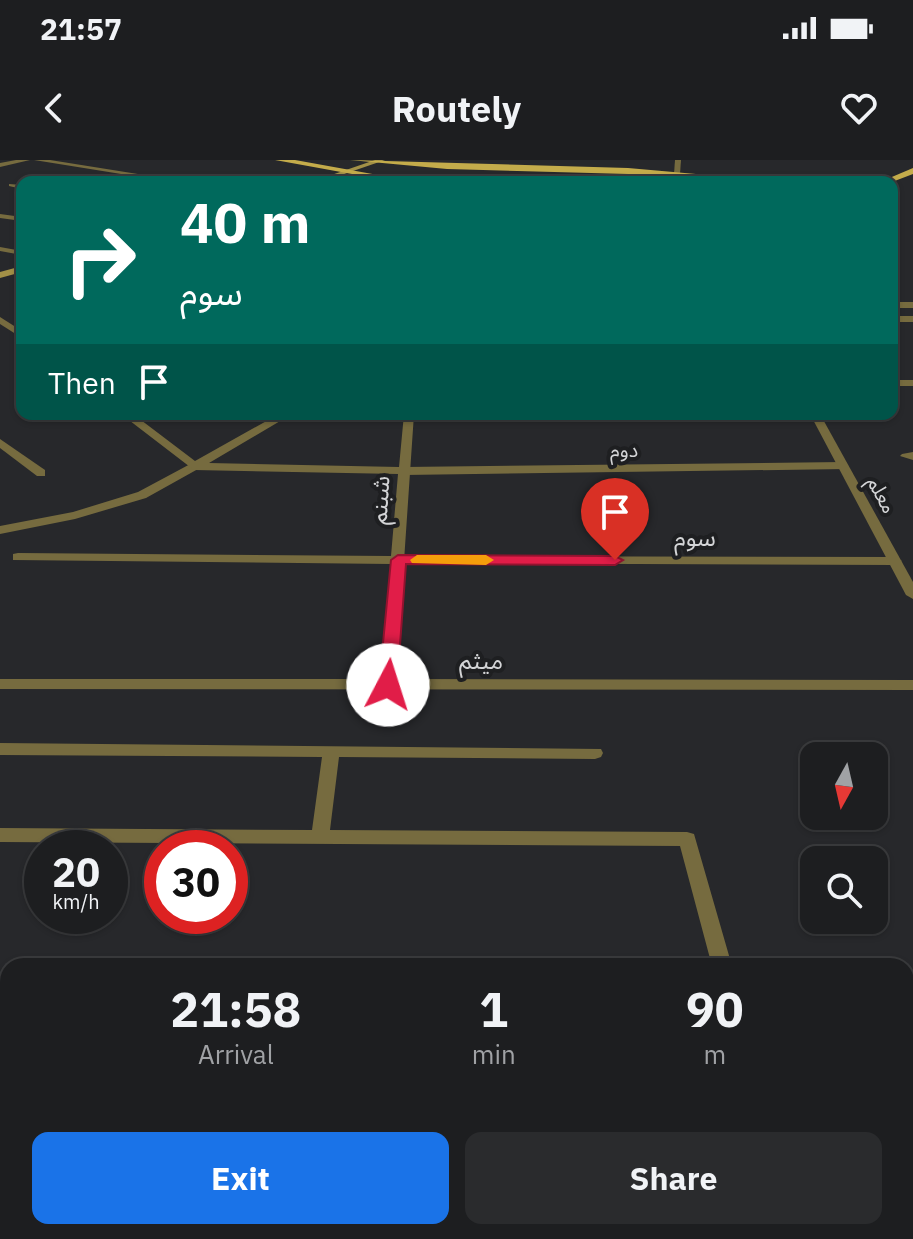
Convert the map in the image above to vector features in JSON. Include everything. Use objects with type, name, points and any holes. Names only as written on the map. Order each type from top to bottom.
[{"type":"main road","points":[[279,160],[390,176]]},
{"type":"main road","points":[[354,160],[704,176]]},
{"type":"main road","points":[[334,176],[382,160]]},
{"type":"street","points":[[0,165],[27,160]]},
{"type":"street","points":[[37,160],[145,176]]},
{"type":"street","points":[[677,174],[678,160]]},
{"type":"street","points":[[11,185],[16,186]]},
{"type":"street","points":[[134,420],[194,466]]},
{"type":"street","points":[[0,530],[75,515],[142,495],[276,420]]},
{"type":"street","name":"شبنم","points":[[388,685],[408,420]]},
{"type":"street","name":"معلم","points":[[818,420],[913,595]]},
{"type":"street","points":[[0,442],[41,473]]},
{"type":"street","name":"دوم","points":[[194,466],[404,471],[843,466]]},
{"type":"street","name":"سوم","points":[[18,557],[895,561]]},
{"type":"street","name":"میثم","points":[[0,684],[913,685]]},
{"type":"street","points":[[0,749],[595,753]]},
{"type":"street","points":[[320,837],[331,751]]},
{"type":"street","points":[[0,835],[687,839],[720,958]]},
{"type":"slow traffic","points":[[417,560],[486,560]]},
{"type":"route","points":[[388,685],[398,560],[615,560]]}]
